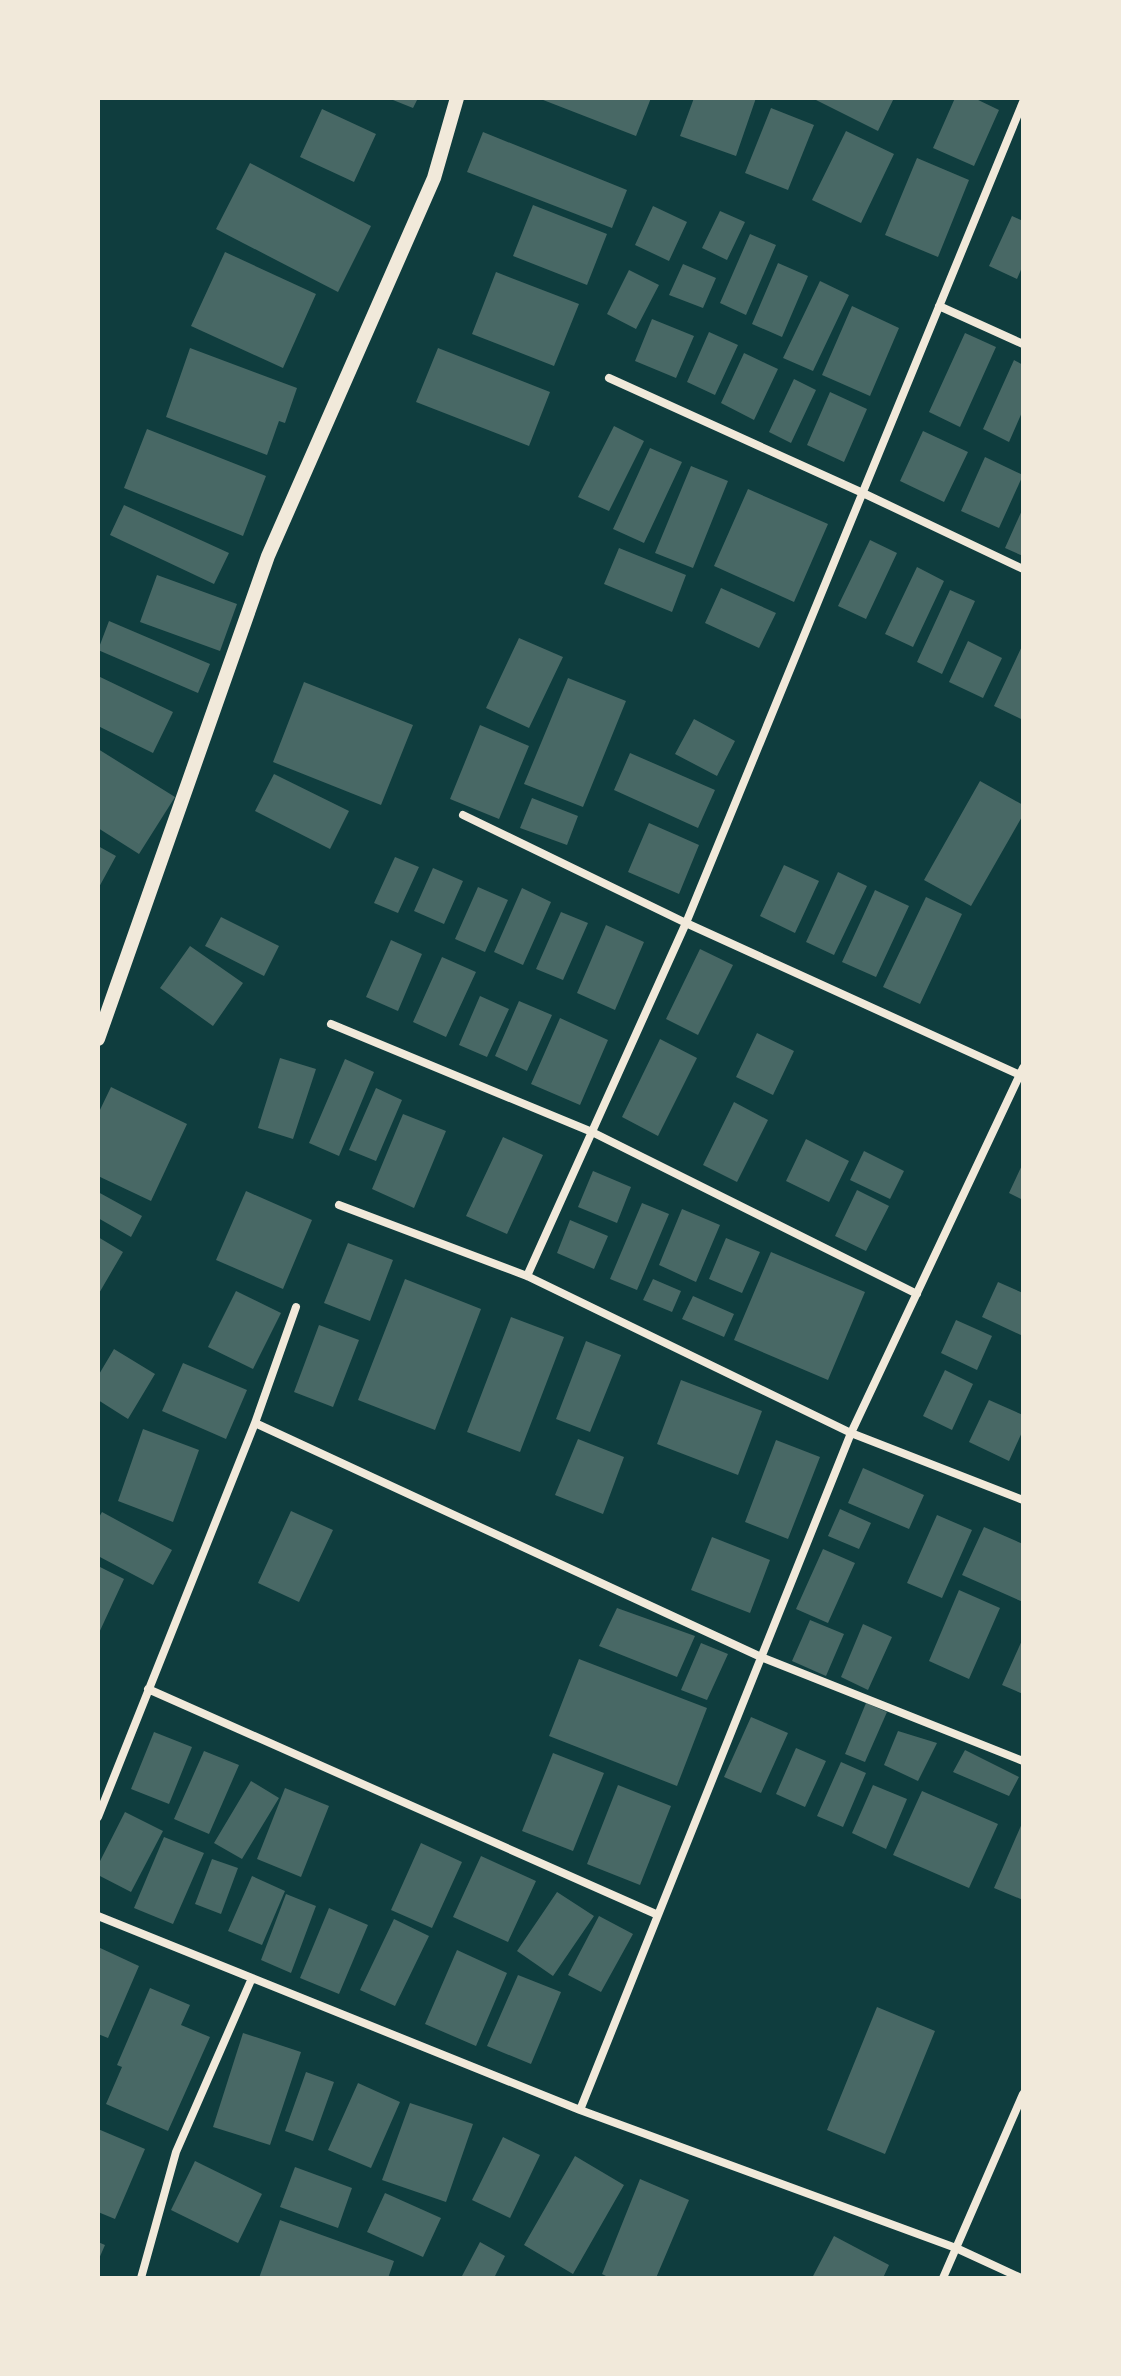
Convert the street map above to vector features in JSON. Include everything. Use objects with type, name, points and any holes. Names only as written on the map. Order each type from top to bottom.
[{"type":"street","points":[[98,1039],[268,556],[434,178],[457,98]]},
{"type":"street","points":[[527,1276],[686,923],[865,494],[1023,102]]},
{"type":"street","points":[[939,306],[1023,344]]},
{"type":"street","points":[[609,378],[1023,569]]},
{"type":"street","points":[[463,815],[686,923],[1022,1072],[851,1433],[580,2110]]},
{"type":"street","points":[[331,1024],[592,1132],[917,1294]]},
{"type":"street","points":[[339,1205],[527,1276],[851,1433],[1023,1500]]},
{"type":"street","points":[[98,1817],[255,1423],[296,1307]]},
{"type":"street","points":[[255,1423],[761,1657],[1023,1761]]},
{"type":"street","points":[[148,1689],[658,1915]]},
{"type":"street","points":[[98,1916],[580,2110],[956,2248],[1021,2278]]},
{"type":"street","points":[[141,2278],[176,2152],[252,1978]]},
{"type":"street","points":[[943,2278],[1023,2094]]},
{"type":"building","points":[[388,98],[418,98],[413,108]]},
{"type":"building","points":[[538,98],[651,98],[636,136]]},
{"type":"building","points":[[694,98],[756,98],[736,156],[680,136]]},
{"type":"building","points":[[812,98],[894,98],[878,131]]},
{"type":"building","points":[[955,98],[974,98],[999,110],[974,166],[933,148]]},
{"type":"building","points":[[771,108],[814,125],[788,190],[745,173]]},
{"type":"building","points":[[322,109],[376,134],[354,182],[300,157]]},
{"type":"building","points":[[846,131],[894,154],[861,223],[812,200]]},
{"type":"building","points":[[483,132],[627,190],[612,228],[467,172]]},
{"type":"building","points":[[917,158],[969,180],[938,257],[885,235]]},
{"type":"building","points":[[250,163],[371,226],[338,292],[216,229]]},
{"type":"building","points":[[533,205],[607,234],[587,285],[513,256]]},
{"type":"building","points":[[653,206],[687,222],[669,261],[635,245]]},
{"type":"building","points":[[720,211],[745,222],[727,260],[702,248]]},
{"type":"building","points":[[1012,216],[1023,221],[1023,265],[1017,279],[989,266]]},
{"type":"building","points":[[750,234],[776,245],[746,315],[720,303]]},
{"type":"building","points":[[225,252],[316,294],[283,368],[191,326]]},
{"type":"building","points":[[778,263],[808,276],[782,337],[752,324]]},
{"type":"building","points":[[683,264],[716,278],[703,308],[669,295]]},
{"type":"building","points":[[629,270],[659,285],[636,329],[607,314]]},
{"type":"building","points":[[496,272],[579,304],[554,366],[472,334]]},
{"type":"building","points":[[820,281],[849,295],[813,371],[783,358]]},
{"type":"building","points":[[852,306],[899,328],[870,396],[822,375]]},
{"type":"building","points":[[652,319],[694,336],[676,378],[635,361]]},
{"type":"building","points":[[709,332],[738,345],[715,395],[687,382]]},
{"type":"building","points":[[965,333],[996,347],[960,427],[929,412]]},
{"type":"building","points":[[190,348],[297,388],[285,423],[279,421],[267,455],[166,417]]},
{"type":"building","points":[[438,348],[550,392],[529,446],[416,402]]},
{"type":"building","points":[[744,353],[778,369],[754,420],[721,403]]},
{"type":"building","points":[[1014,360],[1023,365],[1023,410],[1009,442],[983,429]]},
{"type":"building","points":[[794,379],[816,390],[791,443],[769,432]]},
{"type":"building","points":[[830,392],[867,409],[844,462],[807,445]]},
{"type":"building","points":[[614,426],[644,441],[609,511],[578,497]]},
{"type":"building","points":[[147,429],[266,476],[243,536],[124,488]]},
{"type":"building","points":[[923,431],[968,452],[944,502],[900,481]]},
{"type":"building","points":[[650,448],[682,462],[644,543],[613,529]]},
{"type":"building","points":[[985,457],[1023,475],[999,528],[961,511]]},
{"type":"building","points":[[691,466],[728,481],[693,568],[655,553]]},
{"type":"building","points":[[748,489],[828,524],[794,602],[714,566]]},
{"type":"building","points":[[124,505],[229,553],[214,584],[110,535]]},
{"type":"building","points":[[1023,508],[1023,556],[1005,548]]},
{"type":"building","points":[[870,540],[897,553],[866,619],[838,606]]},
{"type":"building","points":[[619,548],[686,575],[672,612],[604,584]]},
{"type":"building","points":[[917,567],[944,581],[913,647],[885,634]]},
{"type":"building","points":[[157,575],[237,604],[220,651],[140,622]]},
{"type":"building","points":[[721,588],[776,613],[759,648],[705,623]]},
{"type":"building","points":[[950,590],[975,601],[942,674],[917,662]]},
{"type":"building","points":[[109,621],[210,664],[198,693],[98,650]]},
{"type":"building","points":[[519,638],[563,657],[529,728],[486,708]]},
{"type":"building","points":[[968,641],[1002,658],[983,698],[949,682]]},
{"type":"building","points":[[1023,644],[1023,720],[994,706]]},
{"type":"building","points":[[98,676],[173,712],[153,753],[98,726]]},
{"type":"building","points":[[568,678],[626,701],[583,807],[524,784]]},
{"type":"building","points":[[304,682],[413,725],[381,805],[273,762]]},
{"type":"building","points":[[694,719],[735,741],[717,776],[675,754]]},
{"type":"building","points":[[480,725],[529,746],[499,819],[450,799]]},
{"type":"building","points":[[98,749],[175,797],[139,854],[98,828]]},
{"type":"building","points":[[630,753],[715,790],[698,828],[614,790]]},
{"type":"building","points":[[274,774],[349,811],[330,849],[255,811]]},
{"type":"building","points":[[980,781],[1023,805],[1023,815],[971,906],[924,880]]},
{"type":"building","points":[[532,798],[578,816],[567,845],[520,828]]},
{"type":"building","points":[[649,823],[699,845],[679,894],[628,872]]},
{"type":"building","points":[[98,846],[116,856],[98,889]]},
{"type":"building","points":[[395,857],[419,867],[398,913],[374,903]]},
{"type":"building","points":[[784,865],[819,881],[795,933],[760,916]]},
{"type":"building","points":[[433,868],[463,881],[444,924],[414,911]]},
{"type":"building","points":[[838,872],[867,886],[834,955],[806,942]]},
{"type":"building","points":[[478,887],[508,900],[485,952],[455,939]]},
{"type":"building","points":[[522,888],[551,902],[523,965],[494,952]]},
{"type":"building","points":[[875,890],[909,906],[876,977],[842,962]]},
{"type":"building","points":[[926,897],[962,914],[920,1004],[883,987]]},
{"type":"building","points":[[561,912],[588,923],[563,980],[536,969]]},
{"type":"building","points":[[221,917],[279,946],[264,976],[205,946]]},
{"type":"building","points":[[606,925],[644,942],[615,1010],[577,993]]},
{"type":"building","points":[[391,940],[422,954],[398,1011],[366,997]]},
{"type":"building","points":[[190,946],[243,983],[213,1026],[160,988]]},
{"type":"building","points":[[700,949],[733,965],[698,1035],[666,1019]]},
{"type":"building","points":[[442,957],[476,972],[446,1037],[413,1022]]},
{"type":"building","points":[[480,996],[509,1009],[487,1057],[459,1045]]},
{"type":"building","points":[[519,1001],[552,1015],[527,1071],[495,1056]]},
{"type":"building","points":[[560,1018],[608,1040],[580,1105],[531,1084]]},
{"type":"building","points":[[757,1033],[794,1051],[773,1095],[736,1077]]},
{"type":"building","points":[[660,1039],[697,1058],[658,1136],[622,1117]]},
{"type":"building","points":[[280,1058],[316,1069],[293,1139],[258,1128]]},
{"type":"building","points":[[345,1059],[374,1072],[339,1156],[309,1143]]},
{"type":"building","points":[[111,1087],[187,1124],[151,1201],[98,1176],[98,1114]]},
{"type":"building","points":[[376,1088],[402,1100],[376,1161],[349,1150]]},
{"type":"building","points":[[734,1102],[768,1120],[737,1182],[703,1165]]},
{"type":"building","points":[[403,1114],[446,1131],[414,1208],[372,1189]]},
{"type":"building","points":[[503,1137],[543,1155],[507,1234],[466,1216]]},
{"type":"building","points":[[806,1139],[849,1161],[829,1202],[786,1181]]},
{"type":"building","points":[[864,1151],[904,1171],[890,1199],[850,1180]]},
{"type":"building","points":[[1023,1163],[1023,1200],[1009,1193]]},
{"type":"building","points":[[593,1171],[631,1187],[617,1223],[578,1207]]},
{"type":"building","points":[[857,1190],[889,1206],[866,1251],[835,1236]]},
{"type":"building","points":[[246,1191],[312,1220],[283,1289],[216,1260]]},
{"type":"building","points":[[98,1192],[142,1216],[131,1237],[98,1218]]},
{"type":"building","points":[[642,1203],[669,1214],[637,1290],[610,1279]]},
{"type":"building","points":[[682,1209],[720,1225],[696,1282],[659,1265]]},
{"type":"building","points":[[570,1220],[608,1236],[594,1269],[557,1253]]},
{"type":"building","points":[[98,1237],[123,1252],[98,1295]]},
{"type":"building","points":[[726,1238],[760,1252],[742,1293],[709,1279]]},
{"type":"building","points":[[348,1243],[393,1260],[370,1321],[324,1303]]},
{"type":"building","points":[[771,1252],[865,1292],[828,1380],[734,1340]]},
{"type":"building","points":[[405,1279],[481,1309],[435,1430],[358,1400]]},
{"type":"building","points":[[653,1279],[681,1291],[672,1312],[643,1300]]},
{"type":"building","points":[[998,1282],[1023,1293],[1023,1336],[982,1317]]},
{"type":"building","points":[[236,1291],[281,1313],[253,1369],[208,1347]]},
{"type":"building","points":[[693,1296],[734,1314],[724,1337],[682,1319]]},
{"type":"building","points":[[511,1317],[564,1337],[520,1452],[467,1432]]},
{"type":"building","points":[[956,1320],[992,1336],[977,1370],[941,1353]]},
{"type":"building","points":[[319,1325],[359,1340],[333,1407],[294,1392]]},
{"type":"building","points":[[586,1341],[621,1355],[590,1432],[556,1419]]},
{"type":"building","points":[[114,1349],[155,1374],[128,1419],[98,1400],[98,1376]]},
{"type":"building","points":[[183,1363],[247,1390],[226,1439],[162,1411]]},
{"type":"building","points":[[945,1370],[973,1384],[952,1430],[923,1416]]},
{"type":"building","points":[[681,1380],[762,1411],[738,1475],[657,1444]]},
{"type":"building","points":[[989,1400],[1023,1415],[1023,1430],[1009,1461],[969,1442]]},
{"type":"building","points":[[143,1429],[199,1450],[173,1522],[118,1501]]},
{"type":"building","points":[[578,1439],[624,1457],[603,1514],[555,1495]]},
{"type":"building","points":[[776,1440],[820,1457],[788,1539],[745,1522]]},
{"type":"building","points":[[863,1468],[924,1495],[909,1529],[848,1503]]},
{"type":"building","points":[[840,1509],[871,1523],[859,1549],[828,1536]]},
{"type":"building","points":[[291,1511],[333,1530],[299,1602],[258,1583]]},
{"type":"building","points":[[102,1512],[172,1550],[153,1585],[98,1556],[98,1519]]},
{"type":"building","points":[[937,1515],[972,1530],[942,1598],[907,1583]]},
{"type":"building","points":[[984,1527],[1023,1544],[1023,1602],[962,1575]]},
{"type":"building","points":[[712,1537],[770,1560],[750,1613],[691,1590]]},
{"type":"building","points":[[823,1549],[855,1563],[828,1623],[796,1609]]},
{"type":"building","points":[[98,1566],[124,1579],[98,1635]]},
{"type":"building","points":[[959,1590],[1000,1608],[969,1679],[929,1661]]},
{"type":"building","points":[[617,1608],[695,1636],[677,1677],[599,1646]]},
{"type":"building","points":[[810,1620],[844,1634],[826,1676],[792,1661]]},
{"type":"building","points":[[863,1624],[892,1637],[868,1690],[841,1677]]},
{"type":"building","points":[[1023,1638],[1023,1694],[1002,1685]]},
{"type":"building","points":[[701,1643],[728,1654],[707,1700],[681,1690]]},
{"type":"building","points":[[579,1659],[707,1708],[677,1786],[549,1736]]},
{"type":"building","points":[[866,1703],[887,1712],[865,1762],[845,1754]]},
{"type":"building","points":[[751,1717],[788,1733],[761,1793],[724,1777]]},
{"type":"building","points":[[898,1731],[937,1743],[918,1781],[884,1765]]},
{"type":"building","points":[[154,1732],[192,1747],[169,1804],[131,1789]]},
{"type":"building","points":[[796,1748],[826,1761],[805,1807],[776,1794]]},
{"type":"building","points":[[965,1750],[1019,1777],[1009,1796],[953,1772]]},
{"type":"building","points":[[204,1751],[239,1765],[209,1834],[174,1819]]},
{"type":"building","points":[[553,1753],[604,1773],[573,1851],[522,1831]]},
{"type":"building","points":[[841,1762],[866,1773],[843,1827],[817,1816]]},
{"type":"building","points":[[251,1781],[279,1798],[242,1859],[214,1843]]},
{"type":"building","points":[[618,1785],[671,1806],[640,1885],[587,1864]]},
{"type":"building","points":[[873,1785],[907,1799],[886,1849],[852,1833]]},
{"type":"building","points":[[285,1788],[329,1806],[301,1877],[257,1859]]},
{"type":"building","points":[[922,1791],[998,1824],[969,1888],[893,1855]]},
{"type":"building","points":[[125,1812],[163,1831],[131,1892],[98,1875],[98,1865]]},
{"type":"building","points":[[1023,1821],[1023,1900],[994,1888]]},
{"type":"building","points":[[164,1837],[204,1853],[173,1924],[134,1908]]},
{"type":"building","points":[[421,1843],[462,1862],[432,1928],[391,1910]]},
{"type":"building","points":[[481,1856],[536,1881],[508,1942],[453,1917]]},
{"type":"building","points":[[212,1859],[238,1868],[221,1914],[195,1904]]},
{"type":"building","points":[[252,1876],[285,1891],[262,1945],[228,1931]]},
{"type":"building","points":[[557,1892],[594,1916],[553,1976],[517,1951]]},
{"type":"building","points":[[286,1894],[316,1906],[291,1973],[261,1960]]},
{"type":"building","points":[[329,1908],[368,1925],[339,1994],[300,1978]]},
{"type":"building","points":[[599,1916],[633,1934],[601,1992],[568,1975]]},
{"type":"building","points":[[394,1919],[429,1936],[395,2006],[360,1990]]},
{"type":"building","points":[[98,1947],[139,1966],[108,2038],[98,2034]]},
{"type":"building","points":[[457,1950],[507,1973],[476,2046],[425,2024]]},
{"type":"building","points":[[518,1975],[561,1992],[531,2064],[487,2046]]},
{"type":"building","points":[[150,1988],[190,2005],[181,2025],[210,2037],[168,2131],[106,2104],[122,2067],[117,2065]]},
{"type":"building","points":[[877,2007],[935,2031],[885,2154],[827,2130]]},
{"type":"building","points":[[243,2033],[301,2052],[270,2145],[213,2127]]},
{"type":"building","points":[[306,2072],[334,2082],[313,2141],[285,2131]]},
{"type":"building","points":[[358,2083],[400,2102],[371,2168],[328,2150]]},
{"type":"building","points":[[410,2103],[473,2124],[446,2202],[382,2180]]},
{"type":"building","points":[[98,2129],[145,2149],[115,2219],[98,2212]]},
{"type":"building","points":[[503,2137],[540,2155],[510,2218],[472,2200]]},
{"type":"building","points":[[575,2156],[624,2185],[573,2274],[524,2245]]},
{"type":"building","points":[[195,2161],[262,2194],[238,2243],[171,2210]]},
{"type":"building","points":[[295,2167],[352,2188],[338,2228],[280,2207]]},
{"type":"building","points":[[640,2179],[689,2200],[656,2278],[610,2278],[602,2274]]},
{"type":"building","points":[[385,2193],[441,2218],[423,2257],[367,2232]]},
{"type":"building","points":[[280,2220],[394,2261],[388,2278],[259,2278]]},
{"type":"building","points":[[834,2236],[889,2265],[883,2278],[812,2278]]},
{"type":"building","points":[[98,2242],[105,2245],[98,2261]]},
{"type":"building","points":[[480,2242],[505,2256],[494,2278],[466,2278],[462,2276]]}]
